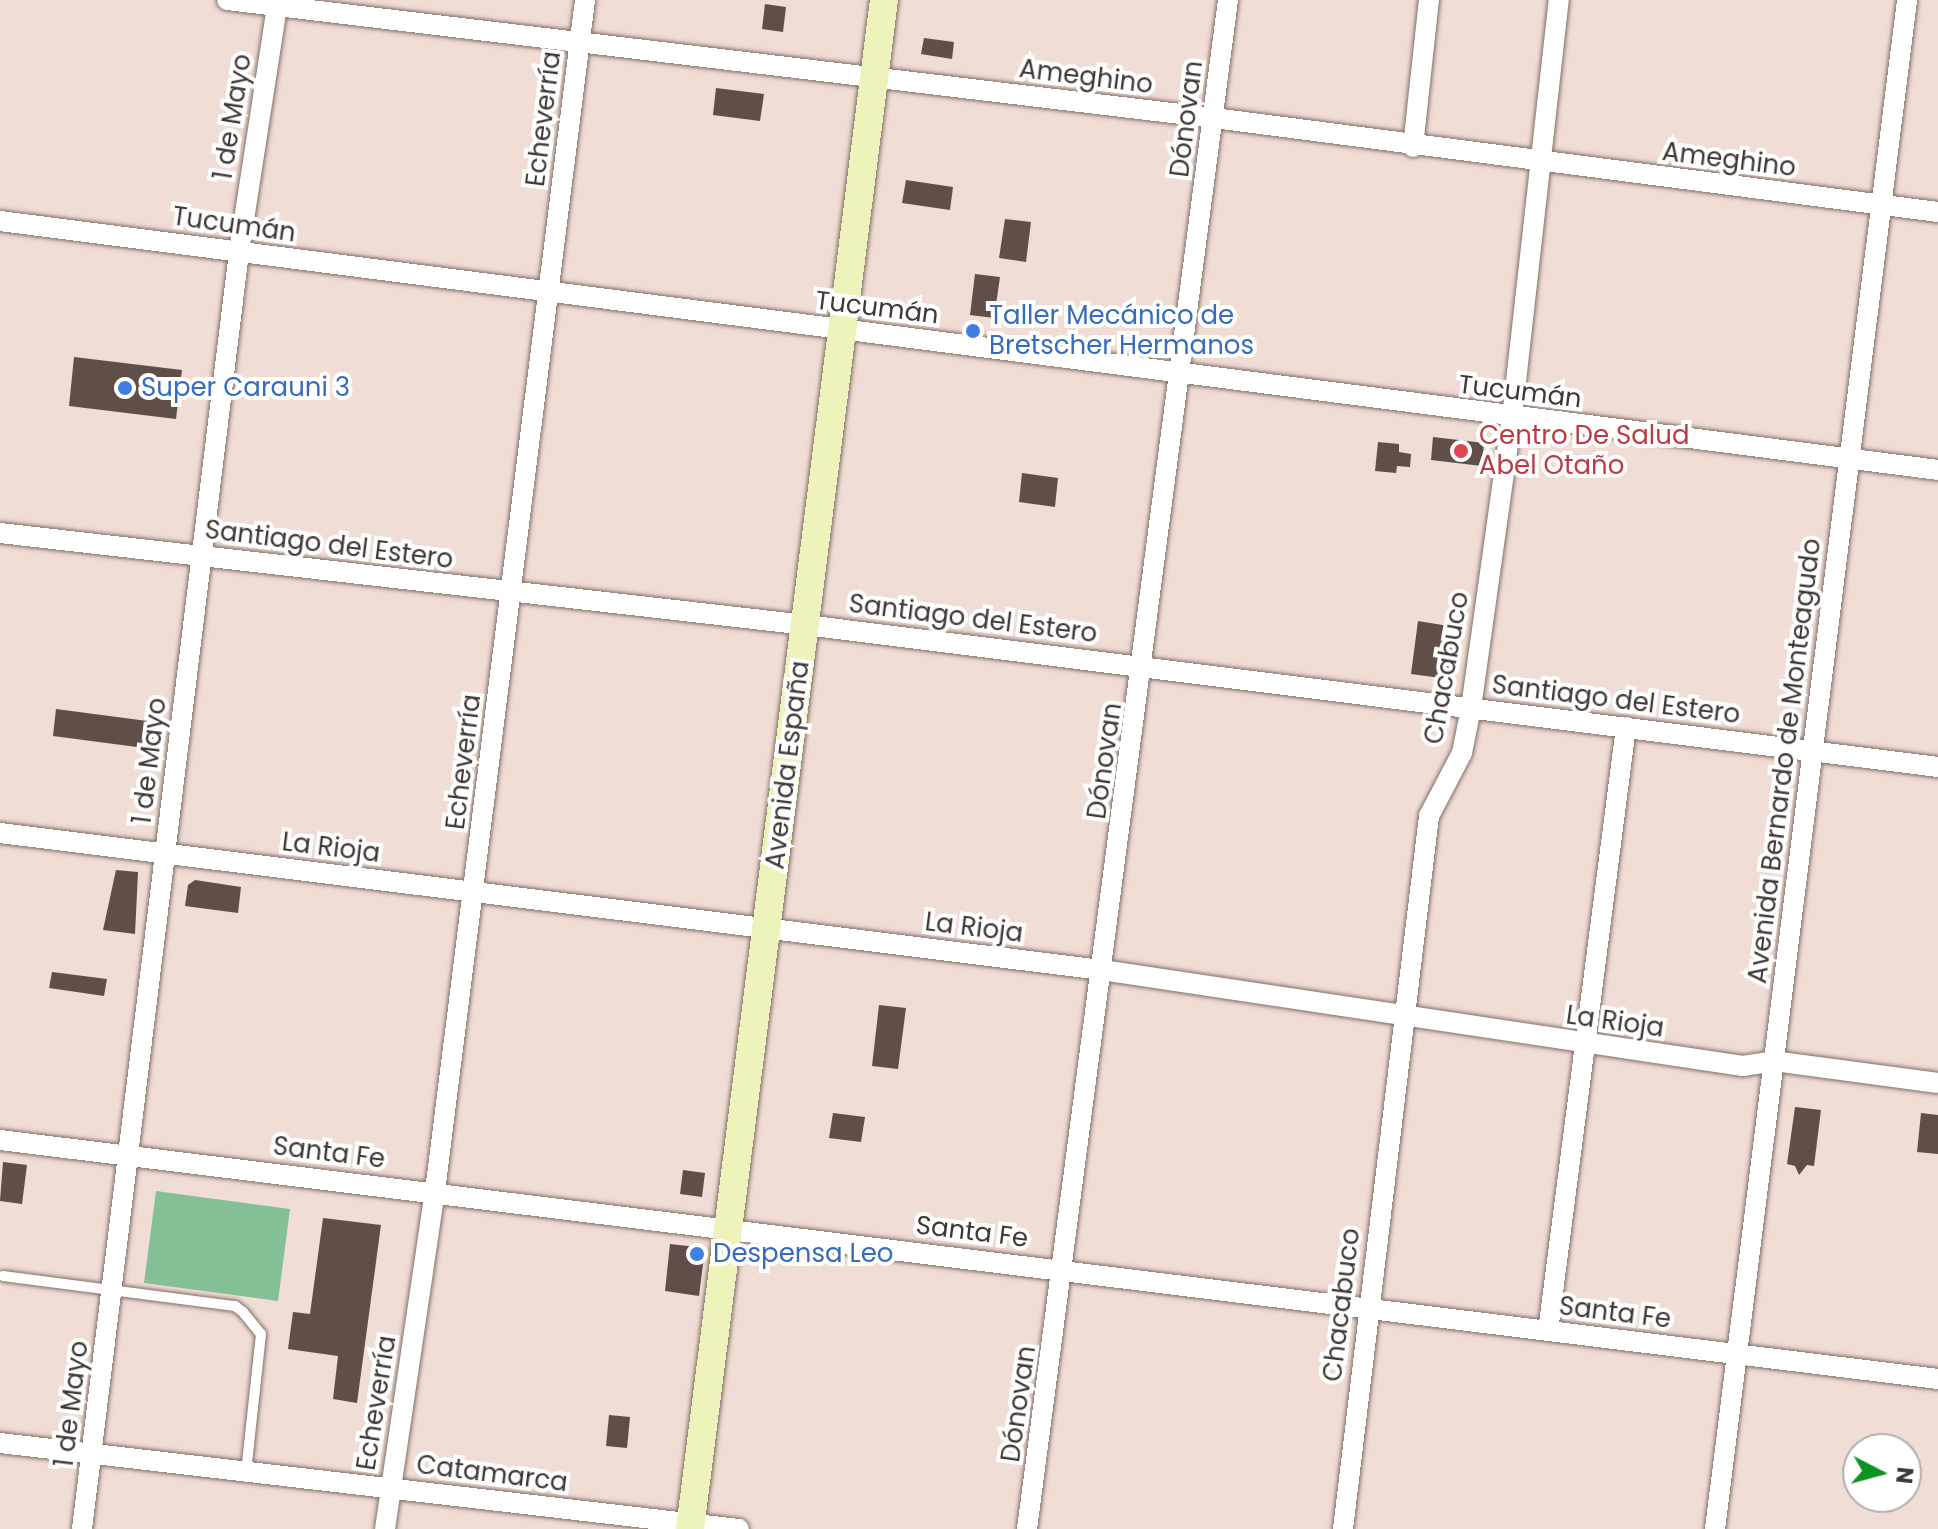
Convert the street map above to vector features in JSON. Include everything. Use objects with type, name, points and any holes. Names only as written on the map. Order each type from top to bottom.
[{"type":"street","name":"Ameghino","points":[[227,0],[277,3],[580,43],[1214,118],[1413,147],[1938,212]]},
{"type":"street","name":"Echeverría","points":[[385,1529],[435,1191],[585,0]]},
{"type":"street","name":"Avenida España","points":[[691,1526],[884,0]]},
{"type":"street","name":"Dónovan","points":[[1027,1529],[1144,667],[1228,0]]},
{"type":"street","points":[[1413,147],[1429,0]]},
{"type":"street","name":"Chacabuco","points":[[1343,1529],[1367,1309],[1429,816],[1462,753],[1471,708],[1512,417],[1538,163],[1559,0]]},
{"type":"street","name":"Avenida Bernardo de Monteagudo","points":[[1715,1529],[1907,0]]},
{"type":"street","name":"1 de Mayo","points":[[82,1529],[200,556],[239,252],[277,3]]},
{"type":"street","name":"Tucumán","points":[[0,221],[547,295],[842,329],[1179,375],[1938,470]]},
{"type":"street","name":"Santiago del Estero","points":[[0,533],[806,625],[1938,767]]},
{"type":"street","points":[[1548,1331],[1626,727]]},
{"type":"street","name":"La Rioja","points":[[0,833],[1102,970],[1403,1012],[1421,1020],[1743,1066],[1773,1061],[1938,1083]]},
{"type":"street","name":"Santa Fe","points":[[0,1140],[435,1191],[1938,1379]]},
{"type":"street","name":"Catamarca","points":[[0,1443],[691,1526],[739,1529]]},
{"type":"lane","points":[[3,1276],[235,1306],[261,1334],[246,1472]]},
{"type":"green space","points":[[156,1191],[290,1209],[278,1301],[144,1283]]},
{"type":"building","points":[[765,4],[786,7],[783,32],[762,29]]},
{"type":"building","points":[[924,38],[954,42],[952,59],[921,54]]},
{"type":"building","points":[[716,88],[764,94],[760,121],[713,115]]},
{"type":"building","points":[[906,180],[953,187],[950,210],[902,203]]},
{"type":"building","points":[[1005,219],[1031,222],[1026,262],[999,258]]},
{"type":"building","points":[[975,274],[1000,277],[994,318],[970,315]]},
{"type":"building","name":"Super Carauni 3","points":[[74,357],[182,370],[176,419],[69,406]]},
{"type":"building","points":[[1433,437],[1484,443],[1482,466],[1431,460]]},
{"type":"building","points":[[1378,442],[1399,444],[1399,452],[1411,454],[1410,467],[1397,466],[1396,473],[1375,471]]},
{"type":"building","points":[[1022,473],[1058,478],[1055,507],[1019,502]]},
{"type":"building","points":[[1418,621],[1461,628],[1456,668],[1441,678],[1411,674]]},
{"type":"building","points":[[56,709],[155,722],[152,749],[53,736]]},
{"type":"building","points":[[116,870],[138,872],[135,934],[103,930]]},
{"type":"building","points":[[195,880],[241,887],[238,913],[185,906],[188,885]]},
{"type":"building","points":[[52,972],[107,979],[104,996],[49,988]]},
{"type":"building","points":[[879,1005],[906,1008],[898,1069],[872,1066]]},
{"type":"building","points":[[1795,1107],[1821,1110],[1814,1166],[1807,1165],[1799,1175],[1795,1166],[1787,1164]]},
{"type":"building","points":[[833,1113],[865,1117],[861,1142],[829,1138]]},
{"type":"building","points":[[1921,1113],[1938,1115],[1938,1154],[1917,1152]]},
{"type":"building","points":[[3,1162],[27,1165],[22,1204],[0,1201]]},
{"type":"building","points":[[683,1170],[705,1173],[702,1197],[680,1194]]},
{"type":"building","points":[[323,1218],[381,1225],[357,1403],[333,1399],[338,1356],[288,1349],[293,1312],[310,1314]]},
{"type":"building","points":[[670,1244],[697,1247],[704,1256],[699,1296],[665,1291]]},
{"type":"building","points":[[609,1415],[630,1417],[627,1448],[606,1446]]},
{"type":"place","name":"Taller Mecánico de Bretscher Hermanos","points":[[973,331]]},
{"type":"place","name":"Super Carauni 3","points":[[125,388]]},
{"type":"place","name":"Centro De Salud Abel Otaño","points":[[1461,451]]},
{"type":"place","name":"Despensa Leo","points":[[697,1254]]}]
